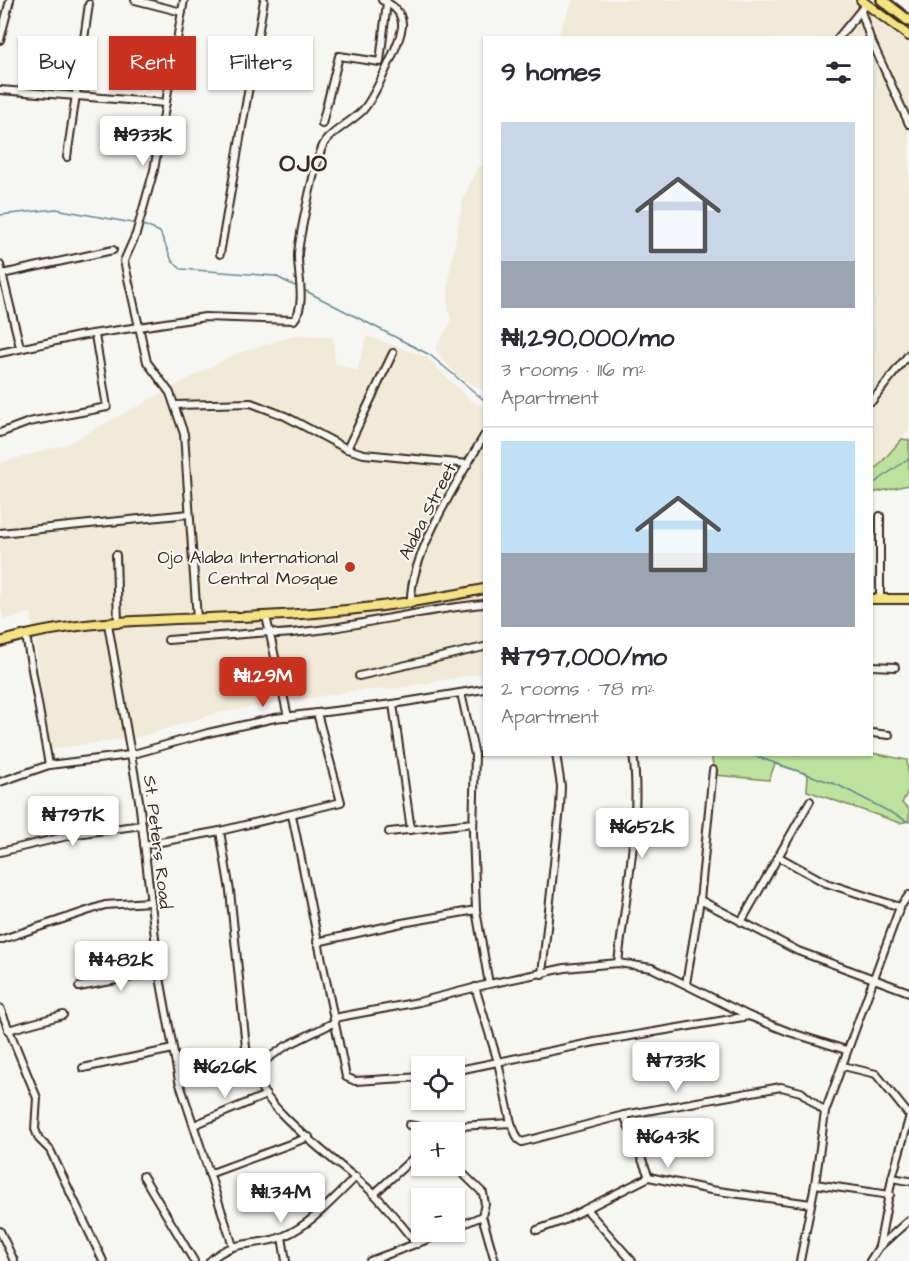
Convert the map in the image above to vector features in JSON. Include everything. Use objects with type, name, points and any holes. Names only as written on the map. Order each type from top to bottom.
[{"type":"highway","points":[[882,0],[909,21]]},
{"type":"main road","points":[[863,5],[909,36]]},
{"type":"main road","points":[[0,640],[108,624],[266,616],[411,604],[483,589]]},
{"type":"main road","points":[[873,599],[909,599]]},
{"type":"street","points":[[0,40],[10,0]]},
{"type":"street","points":[[135,0],[182,12]]},
{"type":"street","points":[[184,0],[154,170],[130,250],[125,254],[126,277],[147,362],[176,405],[184,434],[197,619]]},
{"type":"street","points":[[220,254],[264,0]]},
{"type":"street","points":[[322,124],[339,56],[380,62],[385,1]]},
{"type":"street","points":[[0,353],[20,347],[205,317],[294,320],[298,315],[299,246],[321,150],[330,137],[365,108],[381,80],[402,29],[401,16],[385,1]]},
{"type":"street","points":[[67,157],[74,95],[89,4]]},
{"type":"street","points":[[840,36],[863,5]]},
{"type":"street","points":[[863,5],[870,36]]},
{"type":"street","points":[[873,44],[909,124]]},
{"type":"street","points":[[0,90],[166,103]]},
{"type":"street","points":[[2,274],[113,250]]},
{"type":"street","points":[[0,265],[20,347]]},
{"type":"street","points":[[0,301],[9,298]]},
{"type":"street","points":[[0,433],[29,422],[107,407],[95,335]]},
{"type":"street","points":[[347,449],[393,353]]},
{"type":"street","points":[[873,400],[909,354]]},
{"type":"street","points":[[176,405],[251,403],[285,416],[347,449],[399,459],[468,464]]},
{"type":"street","name":"Alaba Street","points":[[411,604],[413,574],[483,438]]},
{"type":"street","points":[[0,533],[189,514]]},
{"type":"street","points":[[880,516],[880,599]]},
{"type":"street","points":[[116,555],[118,624]]},
{"type":"street","points":[[168,640],[270,632],[326,632],[387,618],[483,604]]},
{"type":"street","points":[[266,616],[288,717]]},
{"type":"street","name":"St. Peters Road","points":[[108,624],[142,825],[159,972],[179,1081],[233,1246]]},
{"type":"street","points":[[27,636],[49,765]]},
{"type":"street","points":[[359,676],[483,647]]},
{"type":"street","points":[[873,666],[895,667]]},
{"type":"street","points":[[0,782],[49,765],[130,756],[208,733],[288,717],[393,704],[483,689]]},
{"type":"street","points":[[461,693],[475,755],[473,823],[476,910],[489,984]]},
{"type":"street","points":[[393,704],[411,830]]},
{"type":"street","points":[[144,845],[220,831],[341,802],[317,713]]},
{"type":"street","points":[[873,733],[889,735]]},
{"type":"street","points":[[542,974],[559,818],[561,786],[556,756]]},
{"type":"street","points":[[618,963],[634,820],[636,775],[633,756]]},
{"type":"street","points":[[687,984],[700,900],[713,770]]},
{"type":"street","points":[[741,922],[810,801]]},
{"type":"street","points":[[292,815],[348,1080],[411,1077]]},
{"type":"street","points":[[389,832],[473,823]]},
{"type":"street","points":[[0,852],[76,834],[142,825]]},
{"type":"street","points":[[220,831],[230,891],[249,1063],[266,1095],[297,1130],[309,1137],[374,1194],[417,1244]]},
{"type":"street","points":[[779,857],[826,883],[900,907]]},
{"type":"street","points":[[800,1261],[816,1184],[825,1112],[900,907],[909,895]]},
{"type":"street","points":[[700,900],[798,951],[909,992]]},
{"type":"street","points":[[0,940],[105,904],[150,902]]},
{"type":"street","points":[[317,942],[402,923],[476,910]]},
{"type":"street","points":[[255,1071],[257,1066],[286,1046],[334,1020],[489,984],[591,964],[618,963],[652,968],[749,1016],[789,1032],[846,1050]]},
{"type":"street","points":[[79,987],[159,972]]},
{"type":"street","points":[[475,987],[498,1062],[511,1123],[518,1139],[529,1142],[624,1115],[781,1087],[801,1092],[825,1112]]},
{"type":"street","points":[[0,1008],[37,1098],[35,1129],[39,1138],[50,1150],[103,1261]]},
{"type":"street","points":[[8,1030],[63,1015]]},
{"type":"street","points":[[465,1069],[595,1042],[749,1016]]},
{"type":"street","points":[[83,1068],[173,1049]]},
{"type":"street","points":[[843,1066],[876,1074],[909,1117],[892,1178],[879,1247]]},
{"type":"street","points":[[194,1125],[266,1095]]},
{"type":"street","points":[[624,1115],[649,1177]]},
{"type":"street","points":[[465,1126],[511,1123]]},
{"type":"street","points":[[209,1174],[309,1137]]},
{"type":"street","points":[[374,1194],[411,1160]]},
{"type":"street","points":[[143,1176],[194,1261]]},
{"type":"street","points":[[465,1176],[483,1193],[485,1204],[482,1216],[495,1261]]},
{"type":"street","points":[[210,1261],[233,1246],[282,1237],[320,1212],[356,1177]]},
{"type":"street","points":[[537,1230],[586,1209],[649,1177],[811,1204]]},
{"type":"street","points":[[892,1178],[909,1181]]},
{"type":"street","points":[[816,1184],[890,1195]]},
{"type":"street","points":[[586,1209],[632,1261]]},
{"type":"street","points":[[465,1223],[482,1216]]},
{"type":"street","points":[[870,1261],[879,1247],[909,1220]]},
{"type":"street","points":[[0,1231],[14,1261]]},
{"type":"street","points":[[282,1237],[286,1261]]},
{"type":"street","points":[[370,1261],[422,1242]]},
{"type":"shaded area","points":[[573,0],[851,0],[909,39],[909,431],[873,472],[873,36],[558,36]]},
{"type":"shaded area","points":[[483,165],[483,390],[455,374],[435,349],[452,321],[448,310],[448,283],[463,199],[478,167]]},
{"type":"shaded area","points":[[296,335],[333,337],[335,363],[357,371],[367,336],[426,357],[470,400],[483,407],[483,673],[392,689],[353,691],[217,713],[139,737],[50,749],[31,613],[4,620],[0,605],[0,463],[67,444],[233,355]]},
{"type":"green space","points":[[902,439],[909,440],[909,485],[873,493],[873,472]]},
{"type":"green space","points":[[873,753],[907,760],[909,789],[902,803],[909,809],[909,821],[900,823],[807,791],[808,774],[775,764],[769,780],[715,775],[711,756],[873,756]]},
{"type":"waterway","points":[[0,215],[56,209],[138,224]]},
{"type":"waterway","points":[[143,225],[160,232],[172,261],[181,269],[275,276],[297,287]]},
{"type":"waterway","points":[[304,290],[430,355],[483,399]]},
{"type":"waterway","points":[[873,481],[876,482],[909,458]]},
{"type":"waterway","points":[[755,756],[838,785],[909,822]]},
{"type":"place","name":"Ojo Alaba International Central Mosque","points":[[350,567]]},
{"type":"district","name":"OJO","points":[[304,163]]}]
